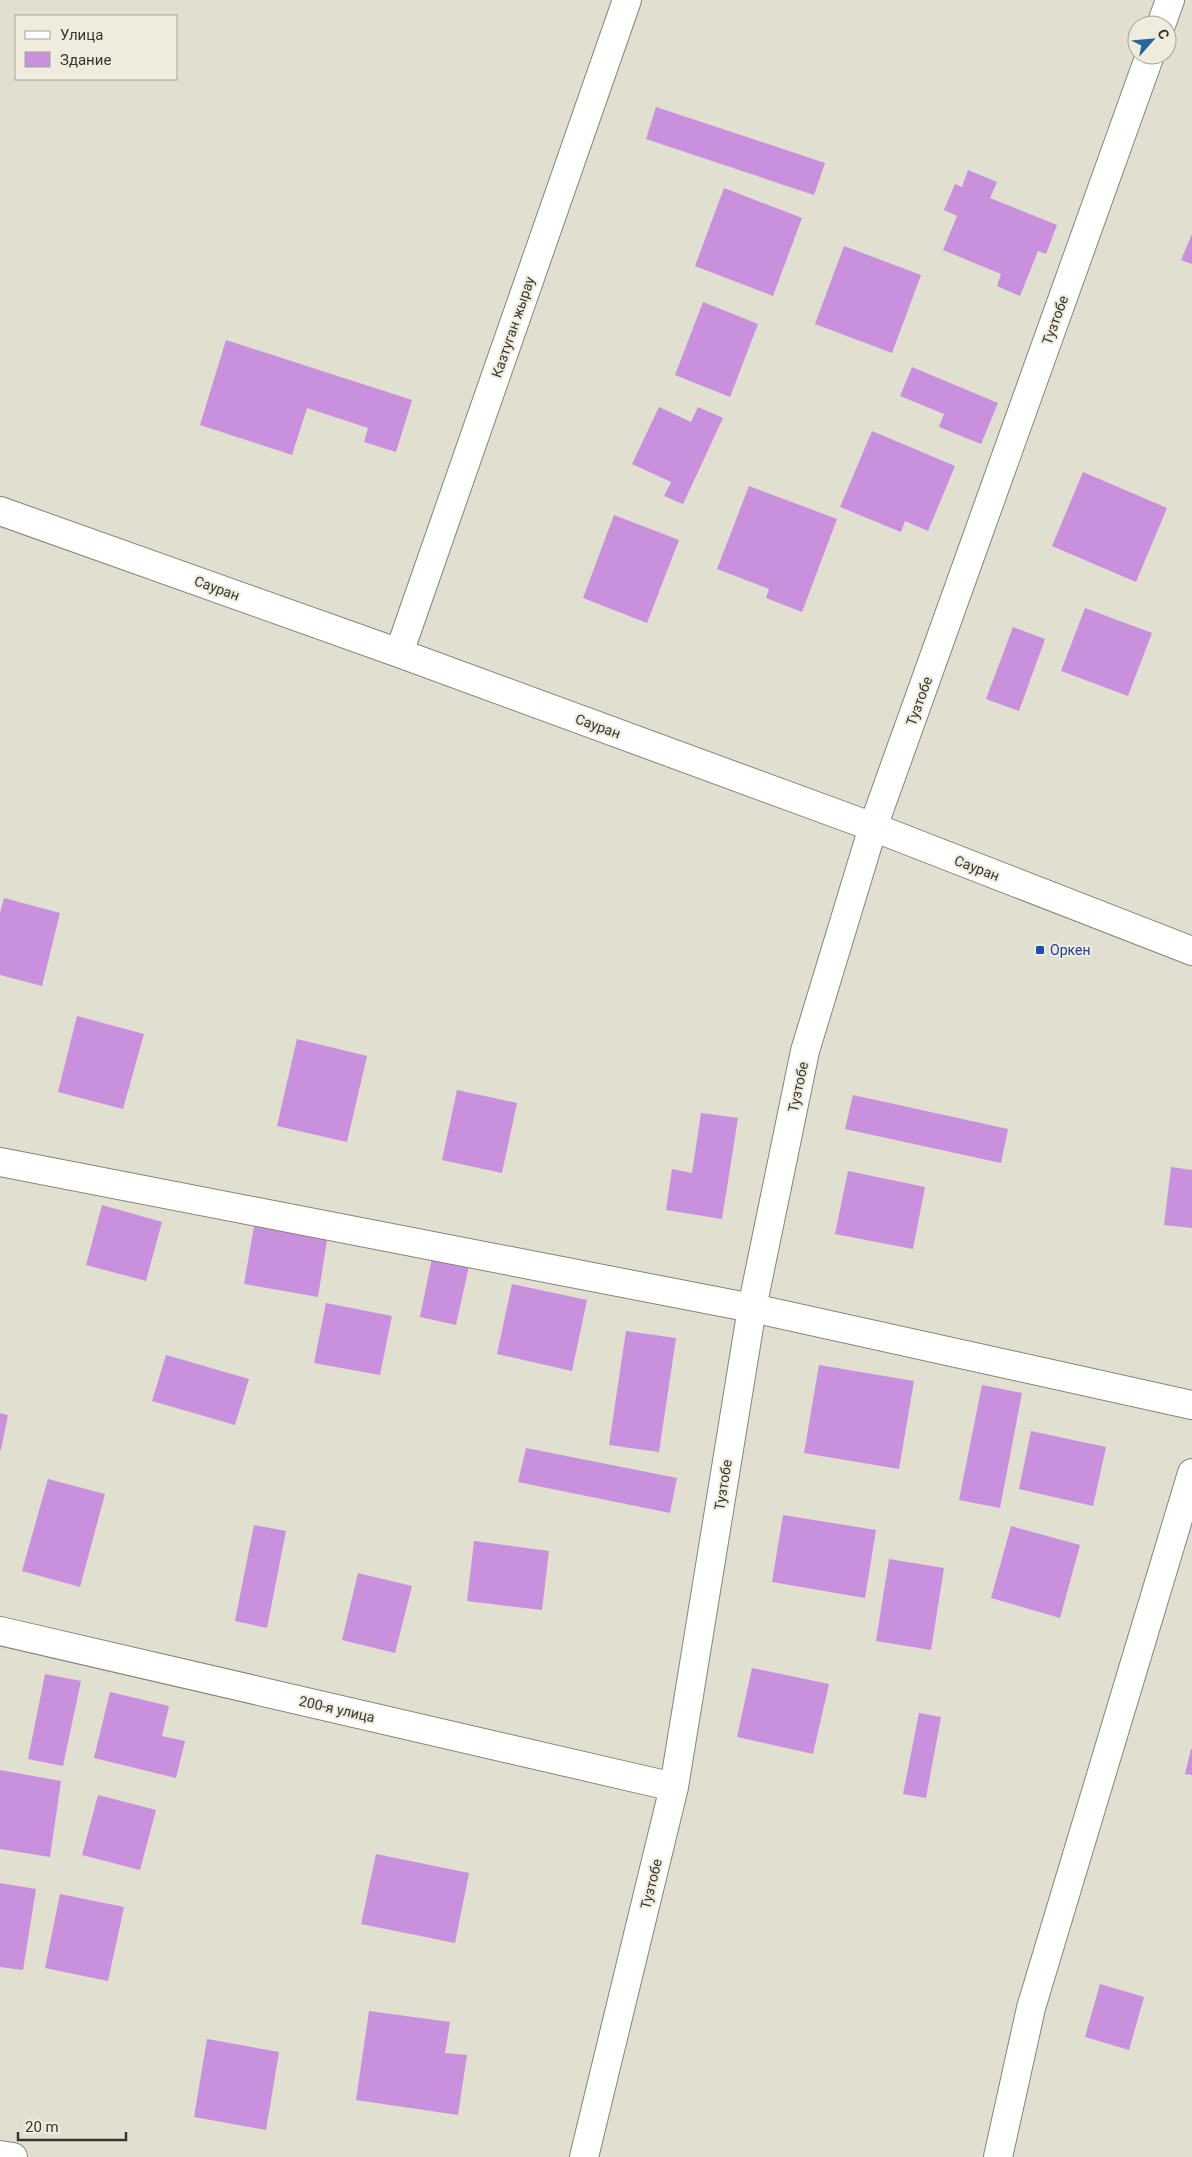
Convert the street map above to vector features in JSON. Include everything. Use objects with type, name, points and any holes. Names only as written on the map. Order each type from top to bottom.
[{"type":"street","name":"Казтуган жырау","points":[[399,653],[627,0]]},
{"type":"street","points":[[1165,15],[1170,0]]},
{"type":"street","name":"Тузтобе","points":[[584,2157],[674,1787],[752,1308],[805,1052],[873,828],[1146,65]]},
{"type":"street","name":"Сауран","points":[[0,511],[399,653],[873,828],[1192,951]]},
{"type":"street","points":[[0,1162],[752,1308],[1192,1405]]},
{"type":"street","points":[[998,2157],[1031,2008],[1192,1473]]},
{"type":"street","name":"200-я улица","points":[[0,1632],[674,1787]]},
{"type":"street","points":[[0,2154],[13,2157]]},
{"type":"building","points":[[656,107],[825,163],[814,195],[646,139]]},
{"type":"building","points":[[968,170],[997,182],[990,198],[1057,225],[1046,254],[1038,251],[1020,296],[997,286],[1001,274],[943,250],[957,216],[944,210],[955,184],[962,187]]},
{"type":"building","points":[[724,188],[802,218],[773,296],[695,266]]},
{"type":"building","points":[[1192,234],[1192,264],[1181,260]]},
{"type":"building","points":[[844,246],[921,275],[892,353],[815,324]]},
{"type":"building","points":[[703,302],[758,324],[730,397],[675,375]]},
{"type":"building","points":[[226,340],[412,400],[396,452],[364,442],[368,428],[307,408],[292,455],[200,425]]},
{"type":"building","points":[[912,367],[998,403],[981,444],[939,427],[944,414],[900,396]]},
{"type":"building","points":[[659,407],[691,422],[698,407],[723,418],[683,504],[664,496],[671,482],[632,464]]},
{"type":"building","points":[[872,431],[955,466],[928,531],[905,521],[901,532],[840,507]]},
{"type":"building","points":[[1083,472],[1167,508],[1136,582],[1052,546]]},
{"type":"building","points":[[749,486],[837,519],[802,612],[766,598],[769,589],[717,569]]},
{"type":"building","points":[[614,515],[679,540],[647,623],[583,598]]},
{"type":"building","points":[[1085,608],[1152,633],[1128,696],[1061,671]]},
{"type":"building","points":[[1013,627],[1045,639],[1019,711],[986,699]]},
{"type":"building","points":[[4,898],[60,913],[42,986],[0,975],[0,913]]},
{"type":"building","points":[[77,1016],[144,1034],[123,1109],[58,1092]]},
{"type":"building","points":[[297,1039],[367,1056],[347,1142],[277,1126]]},
{"type":"building","points":[[457,1090],[517,1103],[502,1173],[442,1160]]},
{"type":"building","points":[[853,1095],[1008,1129],[1001,1163],[845,1129]]},
{"type":"building","points":[[701,1113],[738,1118],[722,1219],[666,1210],[672,1169],[692,1173]]},
{"type":"building","points":[[1171,1167],[1192,1170],[1192,1228],[1164,1225]]},
{"type":"building","points":[[848,1171],[925,1187],[913,1249],[835,1234]]},
{"type":"building","points":[[102,1205],[162,1222],[146,1281],[86,1265]]},
{"type":"building","points":[[255,1221],[328,1234],[318,1297],[244,1284]]},
{"type":"building","points":[[432,1258],[469,1266],[456,1325],[420,1317]]},
{"type":"building","points":[[512,1284],[587,1300],[572,1371],[497,1354]]},
{"type":"building","points":[[326,1303],[392,1316],[380,1375],[314,1363]]},
{"type":"building","points":[[626,1331],[676,1338],[659,1452],[609,1445]]},
{"type":"building","points":[[166,1355],[249,1379],[235,1425],[152,1401]]},
{"type":"building","points":[[819,1365],[914,1381],[899,1469],[804,1453]]},
{"type":"building","points":[[982,1385],[1022,1393],[1000,1508],[959,1500]]},
{"type":"building","points":[[0,1413],[8,1415],[1,1450],[0,1450]]},
{"type":"building","points":[[1031,1431],[1106,1447],[1093,1506],[1019,1489]]},
{"type":"building","points":[[526,1448],[677,1478],[670,1513],[518,1482]]},
{"type":"building","points":[[48,1479],[105,1494],[80,1587],[22,1571]]},
{"type":"building","points":[[783,1515],[876,1530],[865,1598],[772,1582]]},
{"type":"building","points":[[254,1525],[286,1531],[267,1628],[235,1621]]},
{"type":"building","points":[[1011,1526],[1080,1545],[1060,1618],[991,1598]]},
{"type":"building","points":[[474,1541],[549,1551],[542,1610],[467,1601]]},
{"type":"building","points":[[889,1559],[944,1568],[931,1650],[876,1641]]},
{"type":"building","points":[[358,1573],[412,1586],[395,1653],[342,1640]]},
{"type":"building","points":[[752,1668],[829,1684],[813,1754],[737,1737]]},
{"type":"building","points":[[45,1674],[81,1681],[63,1766],[28,1759]]},
{"type":"building","points":[[110,1692],[169,1706],[162,1736],[185,1741],[176,1778],[94,1758]]},
{"type":"building","points":[[919,1713],[941,1717],[926,1798],[903,1794]]},
{"type":"building","points":[[1192,1749],[1192,1775],[1185,1774]]},
{"type":"building","points":[[0,1770],[61,1781],[50,1857],[0,1849]]},
{"type":"building","points":[[98,1795],[156,1810],[140,1870],[82,1855]]},
{"type":"building","points":[[376,1854],[469,1873],[455,1943],[361,1924]]},
{"type":"building","points":[[0,1883],[36,1889],[23,1970],[0,1967]]},
{"type":"building","points":[[60,1894],[124,1907],[108,1981],[45,1968]]},
{"type":"building","points":[[1100,1984],[1144,1997],[1129,2050],[1085,2037]]},
{"type":"building","points":[[369,2011],[450,2022],[445,2053],[467,2055],[458,2115],[356,2100]]},
{"type":"building","points":[[207,2039],[279,2052],[266,2130],[194,2117]]},
{"type":"place","name":"Оркен","points":[[1040,950]]}]
